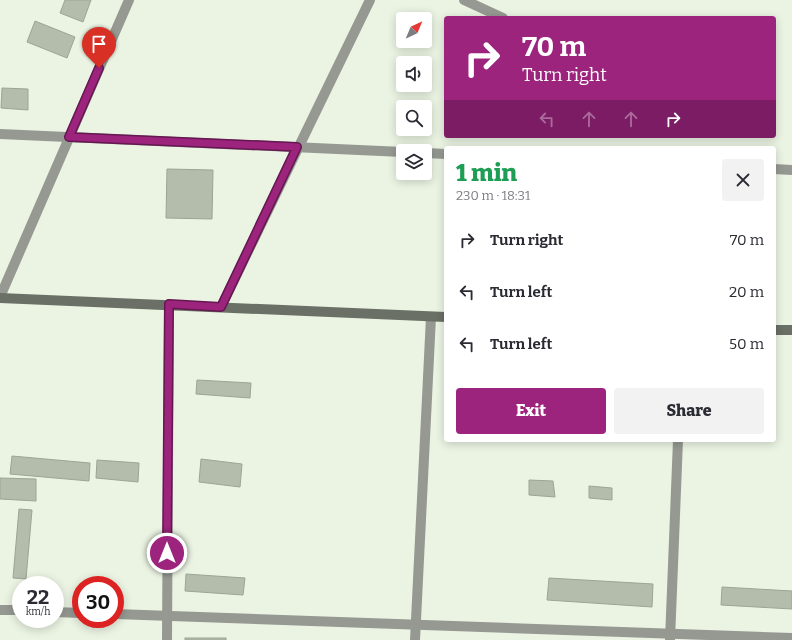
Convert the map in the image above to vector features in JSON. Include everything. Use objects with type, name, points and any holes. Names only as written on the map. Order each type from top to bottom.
[{"type":"main road","points":[[0,297],[444,317]]},
{"type":"main road","points":[[776,330],[792,330]]},
{"type":"street","points":[[0,297],[129,0]]},
{"type":"street","points":[[221,307],[297,147],[370,0]]},
{"type":"street","points":[[464,0],[499,16]]},
{"type":"street","points":[[0,134],[396,152]]},
{"type":"street","points":[[432,153],[444,154]]},
{"type":"street","points":[[776,169],[792,170]]},
{"type":"street","points":[[167,640],[169,304]]},
{"type":"street","points":[[416,640],[431,316]]},
{"type":"street","points":[[670,637],[678,442]]},
{"type":"street","points":[[0,610],[12,610]]},
{"type":"street","points":[[124,614],[416,625],[670,637],[792,638]]},
{"type":"building","points":[[65,0],[91,0],[83,22],[60,13]]},
{"type":"building","points":[[35,21],[75,37],[67,58],[27,42]]},
{"type":"building","points":[[2,88],[28,89],[28,110],[1,108]]},
{"type":"building","points":[[167,169],[213,170],[212,219],[166,218]]},
{"type":"building","points":[[197,380],[251,383],[250,398],[196,394]]},
{"type":"building","points":[[12,456],[90,463],[89,481],[10,474]]},
{"type":"building","points":[[201,459],[242,464],[240,487],[199,482]]},
{"type":"building","points":[[97,460],[139,463],[138,482],[96,478]]},
{"type":"building","points":[[0,478],[36,479],[36,501],[0,499]]},
{"type":"building","points":[[529,480],[553,481],[555,497],[529,495]]},
{"type":"building","points":[[589,486],[612,488],[612,500],[589,498]]},
{"type":"building","points":[[19,509],[32,510],[26,576],[13,576]]},
{"type":"building","points":[[186,574],[245,578],[243,595],[185,591]]},
{"type":"building","points":[[549,578],[653,584],[652,607],[547,600]]},
{"type":"building","points":[[722,587],[792,591],[792,609],[721,605]]},
{"type":"building","points":[[185,638],[226,638],[226,640],[185,640]]},
{"type":"route","points":[[99,68],[69,137],[297,147],[221,307],[169,304],[167,553]]}]
